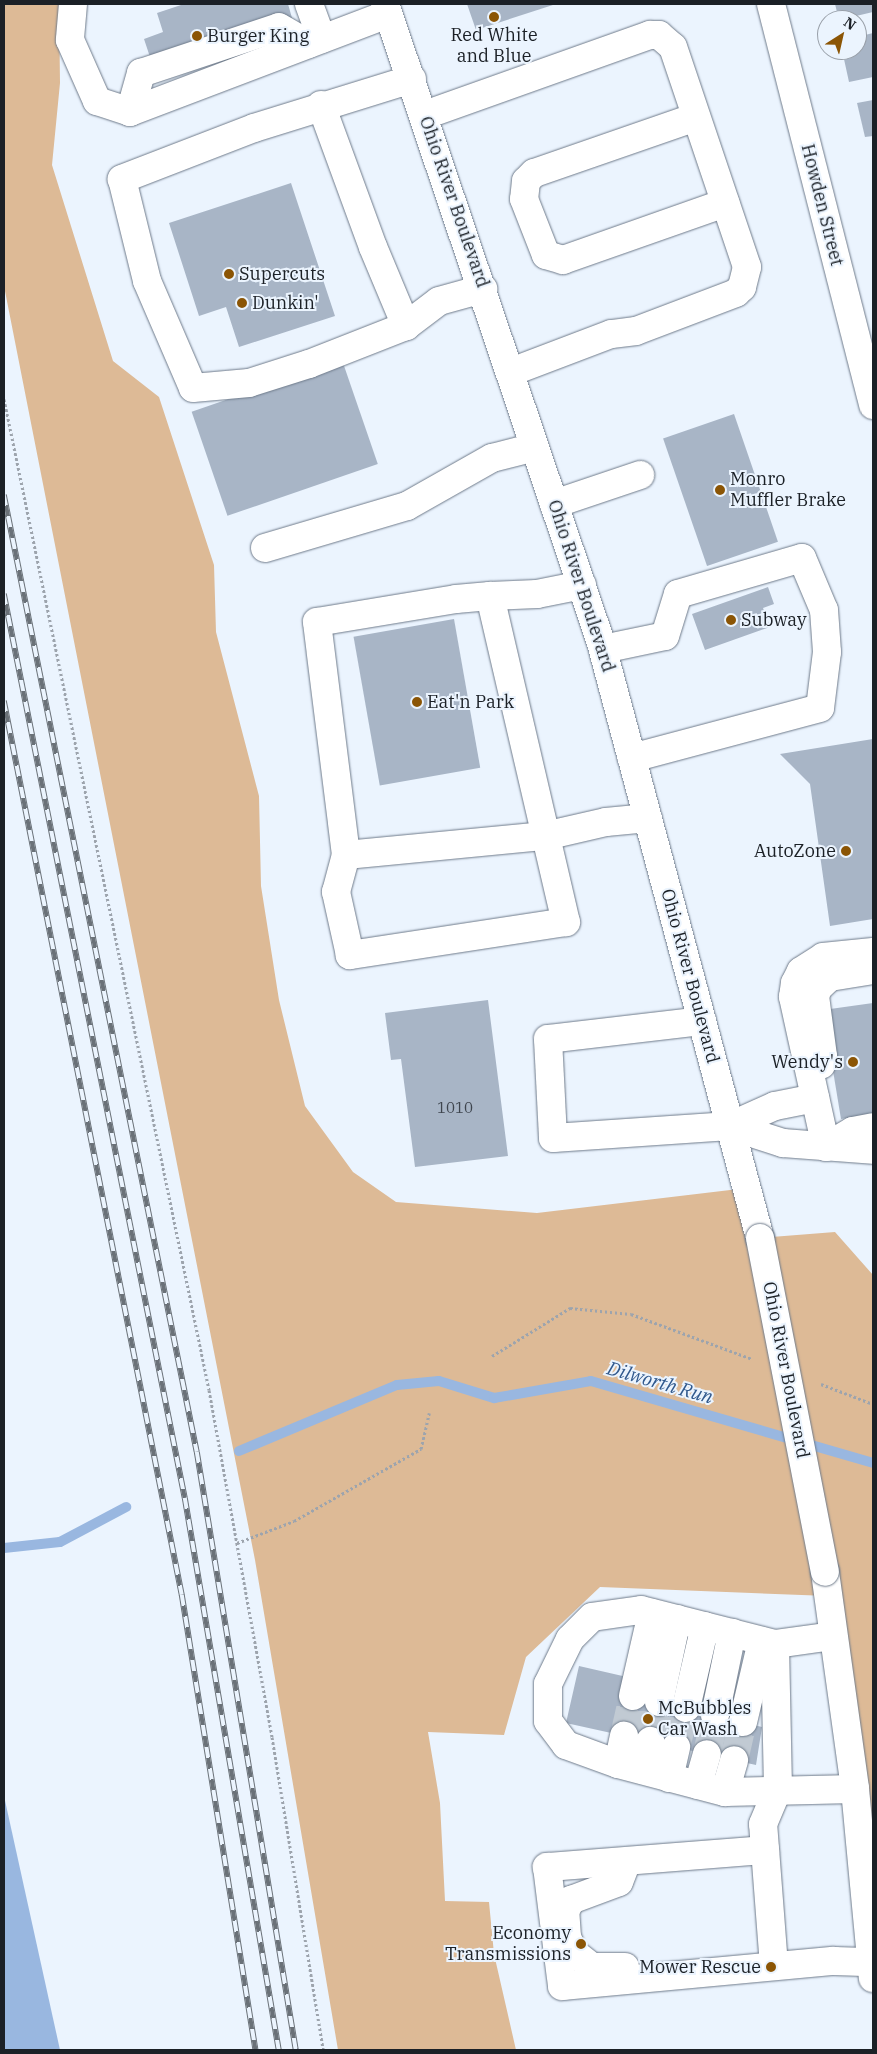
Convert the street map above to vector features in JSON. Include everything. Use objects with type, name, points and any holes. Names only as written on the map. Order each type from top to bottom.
[{"type":"main road","points":[[73,4],[70,40],[98,101],[130,112],[315,42],[386,9]]},
{"type":"main road","points":[[309,4],[315,42]]},
{"type":"main road","name":"Howden Street","points":[[771,4],[873,405]]},
{"type":"main road","name":"Ohio River Boulevard","points":[[386,9],[483,289],[603,649],[760,1238],[825,1572],[855,1789],[872,1970]]},
{"type":"main road","points":[[424,115],[650,35],[659,34],[673,47],[746,268],[747,277],[736,293],[636,331],[611,334],[511,372]]},
{"type":"main road","points":[[412,80],[321,105],[177,156],[122,179],[148,280],[193,388],[248,383],[309,364],[406,326],[439,301],[483,289]]},
{"type":"main road","points":[[321,105],[373,247],[406,326]]},
{"type":"main road","points":[[696,116],[534,173],[526,181],[524,199],[546,255],[563,260],[725,203]]},
{"type":"main road","points":[[265,548],[408,506],[492,458],[535,447]]},
{"type":"main road","points":[[554,504],[640,475]]},
{"type":"main road","points":[[603,649],[665,636],[678,594],[802,558],[824,610],[827,652],[820,708],[632,758]]},
{"type":"main road","points":[[490,596],[566,922],[350,955],[336,892],[346,854],[317,622],[456,599],[490,596],[537,594],[582,585]]},
{"type":"main road","points":[[346,854],[545,836],[606,822],[648,818]]},
{"type":"main road","points":[[826,1147],[793,997],[795,983],[801,972],[823,957],[873,952]]},
{"type":"main road","points":[[815,1098],[823,1056],[815,996],[818,988],[830,977],[873,970]]},
{"type":"main road","points":[[702,1021],[548,1039],[554,1138],[730,1126],[775,1106],[815,1098]]},
{"type":"main road","points":[[730,1126],[783,1143],[873,1150]]},
{"type":"main road","points":[[826,1147],[853,1131],[873,1128]]},
{"type":"main road","points":[[833,1636],[768,1642],[656,1614],[592,1617],[570,1639],[548,1684],[548,1721],[566,1745],[630,1767],[725,1792],[855,1789]]},
{"type":"main road","points":[[646,1699],[656,1614]]},
{"type":"main road","points":[[686,1708],[705,1626]]},
{"type":"main road","points":[[715,1715],[732,1633]]},
{"type":"main road","points":[[743,1722],[768,1642]]},
{"type":"main road","points":[[768,1642],[778,1790],[763,1824],[774,1966]]},
{"type":"main road","points":[[630,1767],[637,1738]]},
{"type":"main road","points":[[669,1778],[676,1747]]},
{"type":"main road","points":[[698,1785],[707,1754]]},
{"type":"main road","points":[[725,1792],[734,1760]]},
{"type":"main road","points":[[765,1850],[547,1868],[562,1986],[834,1961],[872,1970]]},
{"type":"main road","points":[[627,1861],[619,1882],[571,1900],[565,1912],[567,1937],[574,1953],[592,1967],[699,1960],[735,1970]]},
{"type":"path","points":[[4,399],[209,1390],[237,1543],[323,2050]]},
{"type":"path","points":[[492,1356],[570,1308],[631,1314],[762,1362]]},
{"type":"path","points":[[817,1383],[873,1404]]},
{"type":"path","points":[[237,1543],[294,1521],[421,1449],[429,1413]]},
{"type":"shaded area","points":[[4,4],[59,4],[60,83],[52,165],[113,361],[159,397],[214,565],[216,632],[259,796],[261,886],[279,1000],[305,1106],[353,1172],[396,1202],[537,1213],[747,1188],[760,1238],[835,1232],[873,1275],[873,1978],[828,1596],[600,1587],[526,1657],[504,1735],[428,1732],[440,1803],[445,1901],[489,1902],[494,1954],[516,2050],[338,2050],[255,1560],[4,286]]},
{"type":"water","points":[[4,1796],[60,2050],[4,2050]]},
{"type":"building","name":"Burger King","points":[[184,4],[288,4],[292,18],[153,66],[144,39],[163,32],[157,13]]},
{"type":"building","name":"Red White and Blue","points":[[467,4],[556,4],[476,30]]},
{"type":"building","points":[[835,4],[873,4],[873,12],[867,13],[867,10],[836,10]]},
{"type":"building","points":[[873,33],[873,77],[849,82],[844,60],[867,60],[867,34]]},
{"type":"building","points":[[873,100],[873,136],[865,137],[857,103]]},
{"type":"building","points":[[291,183],[335,316],[239,347],[226,307],[199,316],[169,223]]},
{"type":"building","points":[[342,360],[378,464],[227,516],[192,412]]},
{"type":"building","name":"Monro Muffler Brake","points":[[734,414],[778,542],[707,566],[663,438]]},
{"type":"building","name":"Subway","points":[[768,587],[774,604],[763,608],[770,627],[705,650],[692,614]]},
{"type":"building","name":"Eat'n Park","points":[[454,619],[480,768],[380,785],[354,637]]},
{"type":"building","name":"AutoZone","points":[[873,739],[873,919],[830,926],[810,784],[780,754]]},
{"type":"building","points":[[488,1000],[508,1156],[415,1167],[401,1059],[391,1060],[385,1013]]},
{"type":"building","name":"Wendy's","points":[[873,1003],[873,1114],[841,1119],[823,1010]]},
{"type":"building","name":"McBubbles Car Wash","points":[[579,1666],[627,1677],[633,1696],[762,1727],[756,1765],[566,1723]]},
{"type":"waterway","name":"Dilworth Run","points":[[239,1451],[397,1385],[439,1381],[494,1398],[591,1381],[873,1463]]},
{"type":"waterway","name":"Dilworth Run","points":[[4,1548],[60,1542],[126,1507]]},
{"type":"tunnel","points":[[624,1736],[633,1696]]},
{"type":"tunnel","points":[[650,1741],[659,1702]]},
{"type":"tunnel","points":[[676,1747],[686,1708]]},
{"type":"tunnel","points":[[707,1754],[715,1715]]},
{"type":"tunnel","points":[[734,1760],[743,1722]]},
{"type":"railway","points":[[4,495],[197,1452],[296,2050]]},
{"type":"railway","points":[[4,594],[185,1498],[279,2050]]},
{"type":"railway","points":[[4,701],[182,1595],[256,2050]]},
{"type":"place","name":"Red White and Blue","points":[[494,17]]},
{"type":"place","name":"Burger King","points":[[197,36]]},
{"type":"place","name":"Supercuts","points":[[229,274]]},
{"type":"place","name":"Dunkin'","points":[[242,303]]},
{"type":"place","name":"Monro Muffler Brake","points":[[720,490]]},
{"type":"place","name":"Subway","points":[[731,620]]},
{"type":"place","name":"Eat'n Park","points":[[417,702]]},
{"type":"place","name":"AutoZone","points":[[846,851]]},
{"type":"place","name":"Wendy's","points":[[853,1062]]},
{"type":"place","name":"McBubbles Car Wash","points":[[648,1719]]},
{"type":"place","name":"Economy Transmissions","points":[[581,1944]]},
{"type":"place","name":"Mower Rescue","points":[[771,1967]]}]
